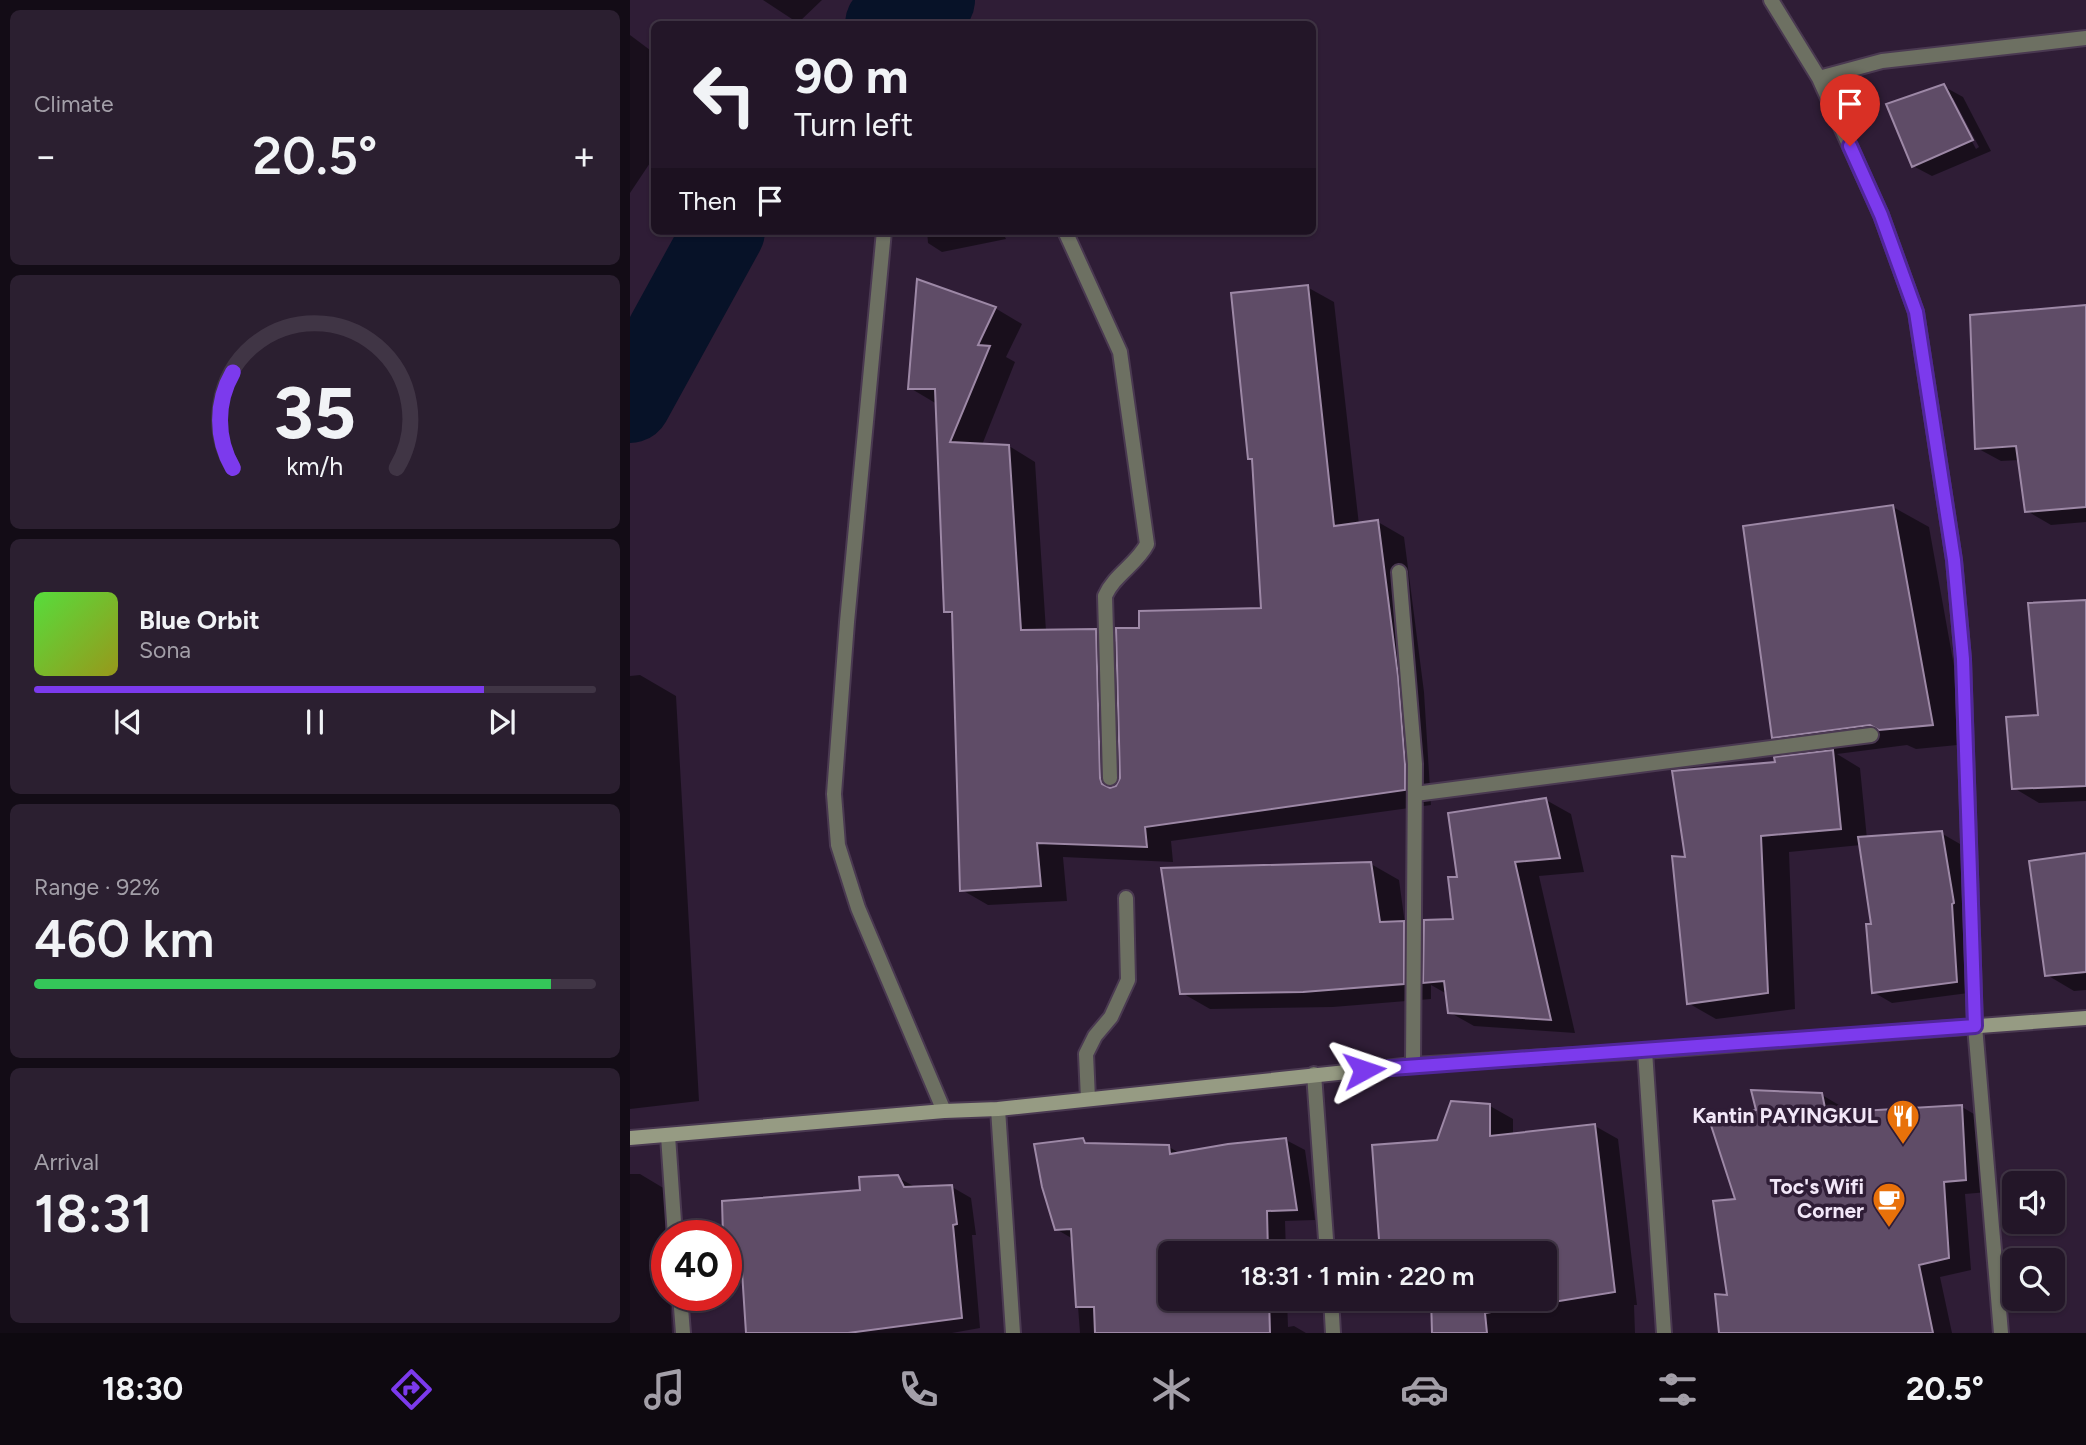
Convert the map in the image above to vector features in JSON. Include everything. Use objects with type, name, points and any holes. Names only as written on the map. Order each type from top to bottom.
[{"type":"street","points":[[1771,0],[1819,78],[1881,215],[1916,312],[1954,560],[1963,659],[1975,1026],[2001,1333]]},
{"type":"street","points":[[1819,78],[1882,61],[2086,38]]},
{"type":"street","points":[[884,235],[847,622],[834,794],[838,845],[858,908],[944,1111]]},
{"type":"street","points":[[1067,235],[1120,352],[1147,544],[1142,555],[1109,587],[1105,596],[1110,778]]},
{"type":"street","points":[[1399,572],[1415,764],[1413,1065]]},
{"type":"street","points":[[1415,794],[1871,736]]},
{"type":"street","points":[[1088,1099],[1086,1054],[1111,1017],[1128,980],[1126,898]]},
{"type":"street","points":[[630,1138],[944,1111],[998,1110],[1413,1065],[1645,1051],[2086,1018]]},
{"type":"street","points":[[1645,1051],[1664,1333]]},
{"type":"street","points":[[1314,1074],[1326,1241]]},
{"type":"street","points":[[998,1110],[1013,1333]]},
{"type":"street","points":[[667,1136],[674,1220]]},
{"type":"street","points":[[681,1311],[683,1333]]},
{"type":"street","points":[[1332,1311],[1333,1333]]},
{"type":"building","points":[[1944,84],[1973,140],[1912,167],[1886,104]]},
{"type":"building","points":[[917,279],[996,307],[978,345],[990,346],[950,442],[1009,445],[1021,630],[1096,629],[1100,778],[1102,784],[1110,788],[1116,786],[1120,778],[1116,628],[1139,628],[1139,611],[1261,608],[1252,459],[1248,459],[1231,293],[1308,285],[1334,526],[1378,520],[1398,676],[1405,790],[1145,827],[1147,847],[1037,843],[1041,886],[960,891],[952,612],[944,612],[935,389],[908,389]]},
{"type":"building","points":[[2086,305],[2086,507],[2025,512],[2016,446],[1975,449],[1970,315]]},
{"type":"building","points":[[1893,505],[1933,725],[1879,730],[1870,725],[1772,738],[1743,526]]},
{"type":"building","points":[[2086,600],[2086,786],[2012,789],[2006,717],[2038,715],[2028,603]]},
{"type":"building","points":[[1833,750],[1841,829],[1761,836],[1768,993],[1687,1004],[1672,856],[1685,857],[1672,771],[1775,762],[1774,757]]},
{"type":"building","points":[[1546,798],[1560,858],[1515,862],[1551,1020],[1448,1013],[1444,981],[1423,983],[1424,920],[1453,919],[1448,877],[1457,877],[1448,813]]},
{"type":"building","points":[[1942,831],[1954,903],[1957,982],[1872,993],[1866,924],[1871,924],[1858,837]]},
{"type":"building","points":[[2086,853],[2086,972],[2045,976],[2029,861]]},
{"type":"building","points":[[1371,862],[1380,922],[1404,921],[1404,984],[1303,992],[1180,994],[1161,868]]},
{"type":"building","points":[[1751,1090],[1822,1093],[1826,1113],[1962,1105],[1966,1180],[1944,1182],[1949,1258],[1919,1265],[1933,1333],[1719,1333],[1715,1294],[1727,1295],[1713,1201],[1735,1199],[1708,1116],[1756,1110]]},
{"type":"building","points":[[1451,1101],[1490,1104],[1490,1136],[1595,1124],[1615,1292],[1557,1301],[1557,1241],[1379,1241],[1372,1145],[1437,1140]]},
{"type":"building","points":[[1083,1138],[1085,1143],[1169,1145],[1170,1154],[1286,1138],[1297,1210],[1267,1211],[1268,1241],[1158,1241],[1158,1311],[1269,1311],[1270,1333],[1095,1333],[1094,1307],[1076,1307],[1071,1229],[1055,1230],[1042,1187],[1034,1144]]},
{"type":"building","points":[[898,1175],[904,1187],[952,1185],[962,1318],[848,1333],[746,1333],[742,1220],[723,1220],[722,1201],[860,1190],[859,1177]]},
{"type":"building","points":[[1431,1311],[1497,1311],[1485,1313],[1487,1333],[1432,1333]]},
{"type":"waterway","points":[[889,21],[902,10],[934,0]]},
{"type":"waterway","points":[[630,402],[722,235]]},
{"type":"place","name":"Kantin PAYINGKUL","points":[[1903,1146]]},
{"type":"place","name":"Toc's Wifi Corner","points":[[1889,1229]]},
{"type":"route","points":[[1364,1070],[1975,1026],[1963,659],[1954,560],[1916,312],[1901,265],[1850,146]]}]
